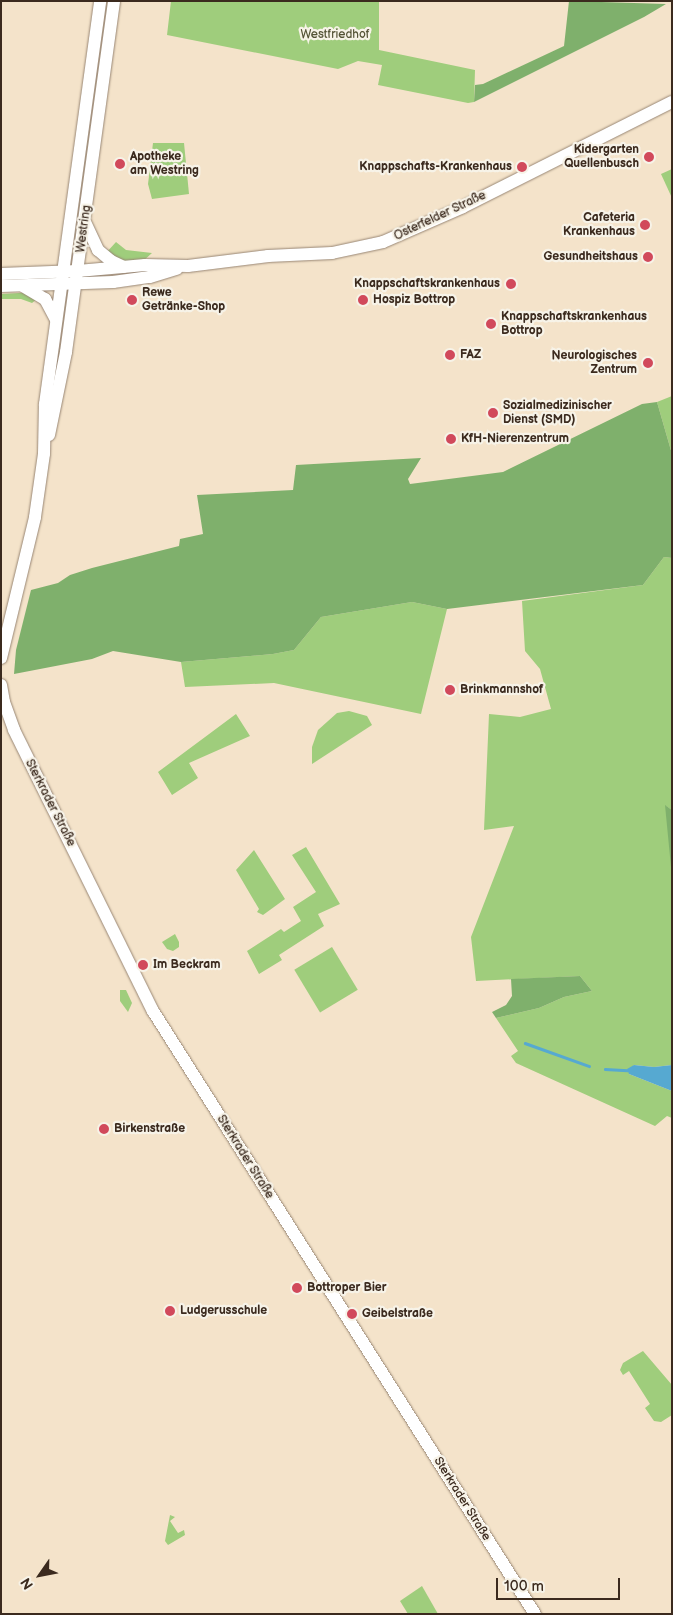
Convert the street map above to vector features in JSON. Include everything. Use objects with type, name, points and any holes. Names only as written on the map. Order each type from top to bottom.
[{"type":"main road","name":"Westring","points":[[1,658],[33,531],[44,454],[46,404],[56,320],[100,1]]},
{"type":"main road","name":"Westring","points":[[44,454],[55,417],[77,277],[114,1]]},
{"type":"main road","name":"Osterfelder Straße","points":[[1,274],[63,276],[113,282],[144,278],[188,266],[268,256],[332,253],[383,242],[463,207],[672,102]]},
{"type":"main road","points":[[84,219],[98,250],[111,261],[126,268]]},
{"type":"main road","name":"Osterfelder Straße","points":[[77,277],[145,265],[188,266]]},
{"type":"main road","name":"Osterfelder Straße","points":[[1,286],[20,285],[63,276]]},
{"type":"main road","points":[[20,285],[45,299],[56,320]]},
{"type":"main road","name":"Sterkrader Straße","points":[[1,685],[4,702],[14,730],[153,1011],[520,1592],[536,1611]]},
{"type":"green space","name":"Westfriedhof","points":[[171,1],[379,1],[379,50],[475,70],[474,102],[468,103],[378,85],[382,65],[358,61],[338,69],[167,35]]},
{"type":"green space","points":[[569,1],[666,4],[644,17],[474,102],[475,85],[483,84],[564,46]]},
{"type":"green space","points":[[153,143],[184,143],[189,194],[152,199],[148,184]]},
{"type":"green space","points":[[672,169],[672,198],[661,174]]},
{"type":"green space","points":[[116,242],[126,250],[152,253],[142,262],[125,262],[106,253]]},
{"type":"green space","points":[[26,293],[38,298],[32,303],[21,299],[1,299],[1,294]]},
{"type":"green space","points":[[672,396],[672,454],[657,402]]},
{"type":"green space","points":[[657,402],[672,454],[672,558],[664,557],[643,585],[447,609],[412,602],[321,617],[294,650],[273,654],[181,662],[113,651],[92,659],[14,674],[16,650],[31,590],[58,583],[70,575],[92,568],[179,546],[180,539],[203,534],[197,495],[293,490],[296,465],[421,458],[408,479],[410,484],[503,472],[642,404]]},
{"type":"green space","points":[[664,557],[672,558],[672,810],[666,806],[672,867],[672,1065],[654,1067],[634,1065],[629,1074],[672,1091],[672,1118],[667,1116],[655,1126],[516,1063],[511,1056],[518,1051],[496,1018],[539,1008],[564,997],[592,991],[580,976],[476,981],[471,937],[514,826],[484,830],[489,714],[520,717],[551,709],[540,669],[525,651],[522,601],[643,585]]},
{"type":"green space","points":[[412,602],[447,609],[421,714],[274,683],[185,687],[181,662],[273,654],[294,650],[321,617]]},
{"type":"green space","points":[[349,711],[367,716],[372,725],[312,764],[312,747],[318,730],[337,713]]},
{"type":"green space","points":[[236,714],[250,736],[189,763],[198,778],[172,795],[158,772]]},
{"type":"green space","points":[[665,805],[672,810],[672,867],[671,867]]},
{"type":"green space","points":[[306,847],[340,904],[318,914],[324,926],[279,955],[282,960],[259,974],[247,951],[281,929],[284,932],[301,921],[293,907],[316,892],[292,855]]},
{"type":"green space","points":[[254,850],[285,899],[263,915],[257,912],[259,909],[236,870]]},
{"type":"green space","points":[[175,934],[179,947],[173,951],[167,949],[162,942]]},
{"type":"green space","points":[[332,947],[358,990],[320,1013],[294,970]]},
{"type":"green space","points":[[580,976],[592,991],[564,997],[539,1008],[496,1018],[492,1012],[506,1005],[512,996],[511,979]]},
{"type":"green space","points":[[120,990],[126,990],[132,1003],[128,1012],[120,1001]]},
{"type":"green space","points":[[643,1351],[672,1385],[672,1415],[661,1422],[654,1421],[645,1408],[650,1404],[629,1371],[623,1375],[620,1370],[623,1363]]},
{"type":"green space","points":[[170,1515],[175,1517],[170,1521],[178,1533],[184,1530],[185,1535],[168,1545],[165,1541]]},
{"type":"green space","points":[[422,1586],[438,1614],[408,1614],[400,1601]]},
{"type":"water","points":[[634,1065],[654,1067],[672,1065],[672,1091],[629,1074],[627,1069]]},
{"type":"waterway","points":[[525,1043],[589,1066]]},
{"type":"waterway","points":[[605,1069],[627,1070]]},
{"type":"place","name":"Kidergarten Quellenbusch","points":[[649,157]]},
{"type":"place","name":"Apotheke am Westring","points":[[120,164]]},
{"type":"place","name":"Knappschafts-Krankenhaus","points":[[522,167]]},
{"type":"place","name":"Cafeteria Krankenhaus","points":[[645,225]]},
{"type":"place","name":"Gesundheitshaus","points":[[648,257]]},
{"type":"place","name":"Knappschaftskrankenhaus","points":[[511,284]]},
{"type":"place","name":"Rewe Getränke-Shop","points":[[132,300]]},
{"type":"place","name":"Hospiz Bottrop","points":[[363,300]]},
{"type":"place","name":"Knappschaftskrankenhaus Bottrop","points":[[491,324]]},
{"type":"place","name":"FAZ","points":[[450,355]]},
{"type":"place","name":"Neurologisches Zentrum","points":[[648,363]]},
{"type":"place","name":"Sozialmedizinischer Dienst (SMD)","points":[[493,413]]},
{"type":"place","name":"KfH-Nierenzentrum","points":[[451,439]]},
{"type":"place","name":"Brinkmannshof","points":[[450,690]]},
{"type":"place","name":"Im Beckram","points":[[143,965]]},
{"type":"place","name":"Birkenstraße","points":[[104,1129]]},
{"type":"place","name":"Bottroper Bier","points":[[297,1288]]},
{"type":"place","name":"Ludgerusschule","points":[[170,1311]]},
{"type":"place","name":"Geibelstraße","points":[[352,1314]]}]
